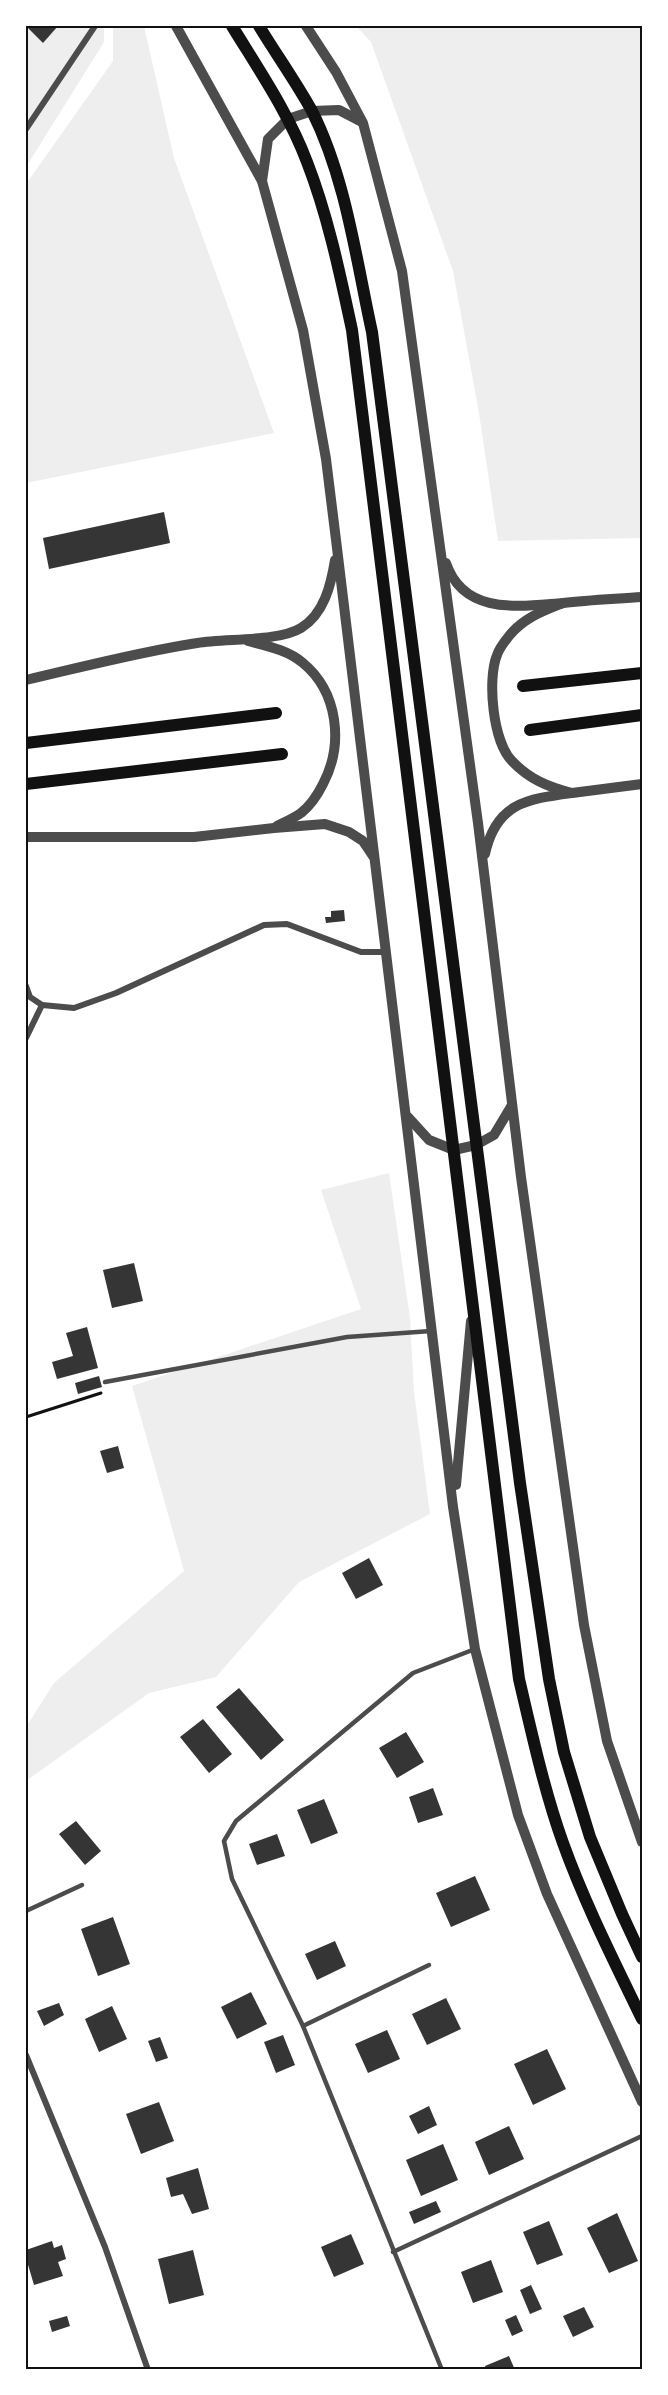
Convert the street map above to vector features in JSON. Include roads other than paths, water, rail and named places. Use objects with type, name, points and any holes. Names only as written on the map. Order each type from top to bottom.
[{"type":"main road","points":[[232,26],[288,119],[307,162],[333,240],[352,330],[474,1300],[519,1679],[536,1753],[563,1842],[596,1924],[642,2019]]},
{"type":"main road","points":[[259,26],[312,111],[340,187],[372,332],[520,1483],[549,1679],[564,1752],[590,1837],[642,1957]]},
{"type":"main road","points":[[524,686],[642,673]]},
{"type":"main road","points":[[26,743],[276,713]]},
{"type":"main road","points":[[530,730],[642,716]]},
{"type":"main road","points":[[26,784],[282,754]]},
{"type":"street","points":[[26,129],[95,26]]},
{"type":"street","points":[[176,26],[262,181],[303,330],[326,459],[338,548],[453,1507],[475,1648],[518,1815],[547,1894],[642,2102]]},
{"type":"street","points":[[306,26],[336,72],[363,123],[402,271],[483,862],[512,1105],[584,1625],[607,1741],[642,1842]]},
{"type":"street","points":[[262,181],[268,139],[288,119],[312,111],[339,110],[363,123]]},
{"type":"street","points":[[440,546],[447,568],[457,583],[485,603],[500,606],[526,606],[642,597]]},
{"type":"street","points":[[26,680],[199,643],[243,639],[300,629],[314,618],[332,581],[338,548]]},
{"type":"street","points":[[563,603],[531,616],[510,634],[497,655],[492,679],[494,711],[502,743],[510,759],[528,776],[547,787],[572,793]]},
{"type":"street","points":[[243,639],[278,649],[301,661],[318,677],[324,687],[329,697],[334,722],[336,745],[330,770],[317,794],[302,812],[274,828]]},
{"type":"street","points":[[483,862],[494,825],[521,802],[540,797],[642,784]]},
{"type":"street","points":[[26,837],[194,837],[325,825],[336,826],[363,841],[376,862]]},
{"type":"street","points":[[26,986],[30,997],[42,1005],[74,1008],[116,993],[264,925],[287,924],[361,952],[387,952]]},
{"type":"street","points":[[26,1038],[42,1005]]},
{"type":"street","points":[[407,1117],[429,1140],[454,1150],[476,1145],[494,1135],[512,1105]]},
{"type":"street","points":[[453,1507],[474,1300]]},
{"type":"street","points":[[26,2055],[105,2247],[148,2370]]},
{"type":"lane","points":[[105,1382],[347,1336],[433,1331]]},
{"type":"lane","points":[[442,2370],[303,2026],[232,1879],[225,1841],[236,1821],[413,1673],[475,1648]]},
{"type":"lane","points":[[26,1911],[82,1886]]},
{"type":"lane","points":[[303,2026],[429,1965]]},
{"type":"lane","points":[[393,2252],[642,2136]]}]
